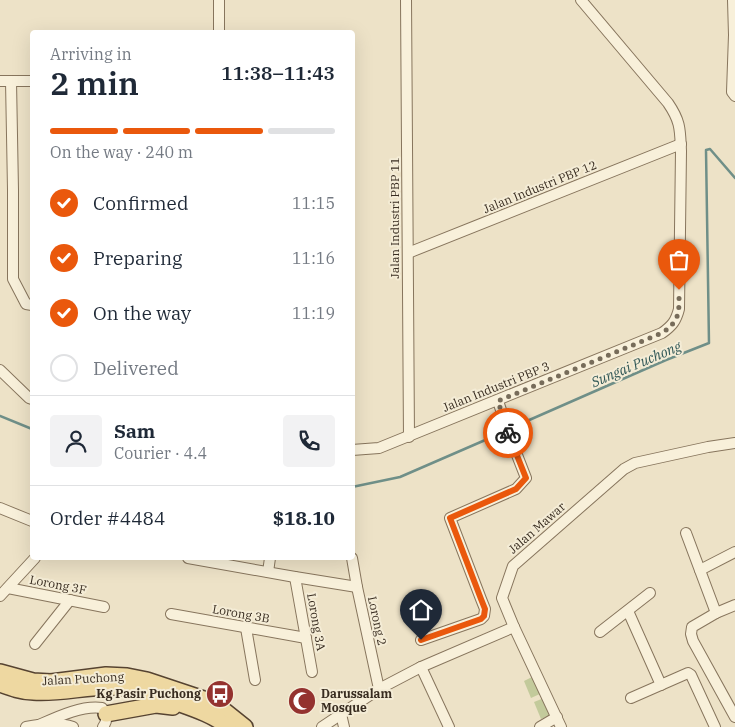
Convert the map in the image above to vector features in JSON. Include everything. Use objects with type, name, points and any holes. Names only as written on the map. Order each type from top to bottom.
[{"type":"main road","name":"Jalan Puchong","points":[[0,672],[33,681],[51,682],[106,675],[127,676],[201,698],[220,707],[245,727]]},
{"type":"main road","name":"Jalan Puchong","points":[[0,684],[18,690],[33,692],[110,687],[131,688],[204,713],[228,727]]},
{"type":"main road","points":[[105,721],[156,705],[167,705],[204,713]]},
{"type":"street","points":[[219,0],[220,30]]},
{"type":"street","name":"Jalan Industri PBP 11","points":[[406,0],[409,436]]},
{"type":"street","name":"Jalan Industri PBP 3","points":[[355,450],[379,448],[498,401],[662,333],[671,327],[677,319],[679,309],[681,144],[676,115],[581,0]]},
{"type":"street","points":[[733,0],[732,92],[735,96]]},
{"type":"street","points":[[0,81],[30,81]]},
{"type":"street","points":[[11,81],[14,190],[13,279],[29,304]]},
{"type":"street","name":"Jalan Industri PBP 12","points":[[408,253],[681,144]]},
{"type":"street","points":[[0,370],[30,398]]},
{"type":"street","points":[[421,640],[481,619],[484,616],[485,609],[450,518],[516,489],[526,478],[498,401]]},
{"type":"street","name":"Jalan Mawar","points":[[559,722],[502,598],[513,566],[624,470],[635,463],[735,443]]},
{"type":"street","points":[[0,508],[30,520]]},
{"type":"street","points":[[686,533],[716,613]]},
{"type":"street","points":[[700,570],[735,552]]},
{"type":"street","points":[[0,596],[32,560]]},
{"type":"street","points":[[199,560],[357,587]]},
{"type":"street","points":[[268,572],[270,560]]},
{"type":"street","name":"Lorong 2","points":[[352,560],[379,689]]},
{"type":"street","name":"Lorong 3A","points":[[295,577],[312,672]]},
{"type":"street","name":"Lorong 3F","points":[[8,588],[104,607]]},
{"type":"street","points":[[600,632],[650,593]]},
{"type":"street","points":[[35,644],[70,600]]},
{"type":"street","points":[[735,605],[716,613],[692,627],[691,634],[693,642],[735,718]]},
{"type":"street","points":[[628,611],[661,685]]},
{"type":"street","name":"Lorong 3B","points":[[171,614],[306,638]]},
{"type":"street","points":[[322,727],[379,689],[421,667],[514,627]]},
{"type":"street","points":[[246,628],[254,680]]},
{"type":"street","points":[[421,667],[449,727]]},
{"type":"street","points":[[631,698],[688,673],[691,675],[714,724],[702,727]]},
{"type":"street","points":[[26,727],[95,707],[102,708],[105,721]]},
{"type":"street","points":[[341,714],[344,727]]},
{"type":"street","points":[[540,727],[559,722]]},
{"type":"street","points":[[39,724],[65,724],[74,727]]},
{"type":"green space","points":[[534,676],[542,693],[531,698],[524,681]]},
{"type":"green space","points":[[544,698],[551,715],[541,719],[534,702]]},
{"type":"waterway","name":"Sungai Puchong","points":[[511,428],[709,343],[706,150],[710,149],[735,178]]},
{"type":"waterway","name":"Sungai Puchong","points":[[0,416],[30,428]]},
{"type":"waterway","name":"Sungai Puchong","points":[[355,486],[400,477],[506,431]]},
{"type":"way so far","points":[[508,433],[498,401],[662,333],[671,327],[677,319],[679,290]]},
{"type":"place","name":"Kg Pasir Puchong","points":[[220,694]]},
{"type":"place","name":"Darussalam Mosque","points":[[302,701]]},
{"type":"route","points":[[421,640],[481,619],[484,616],[485,609],[450,518],[516,489],[526,478],[508,433]]}]
